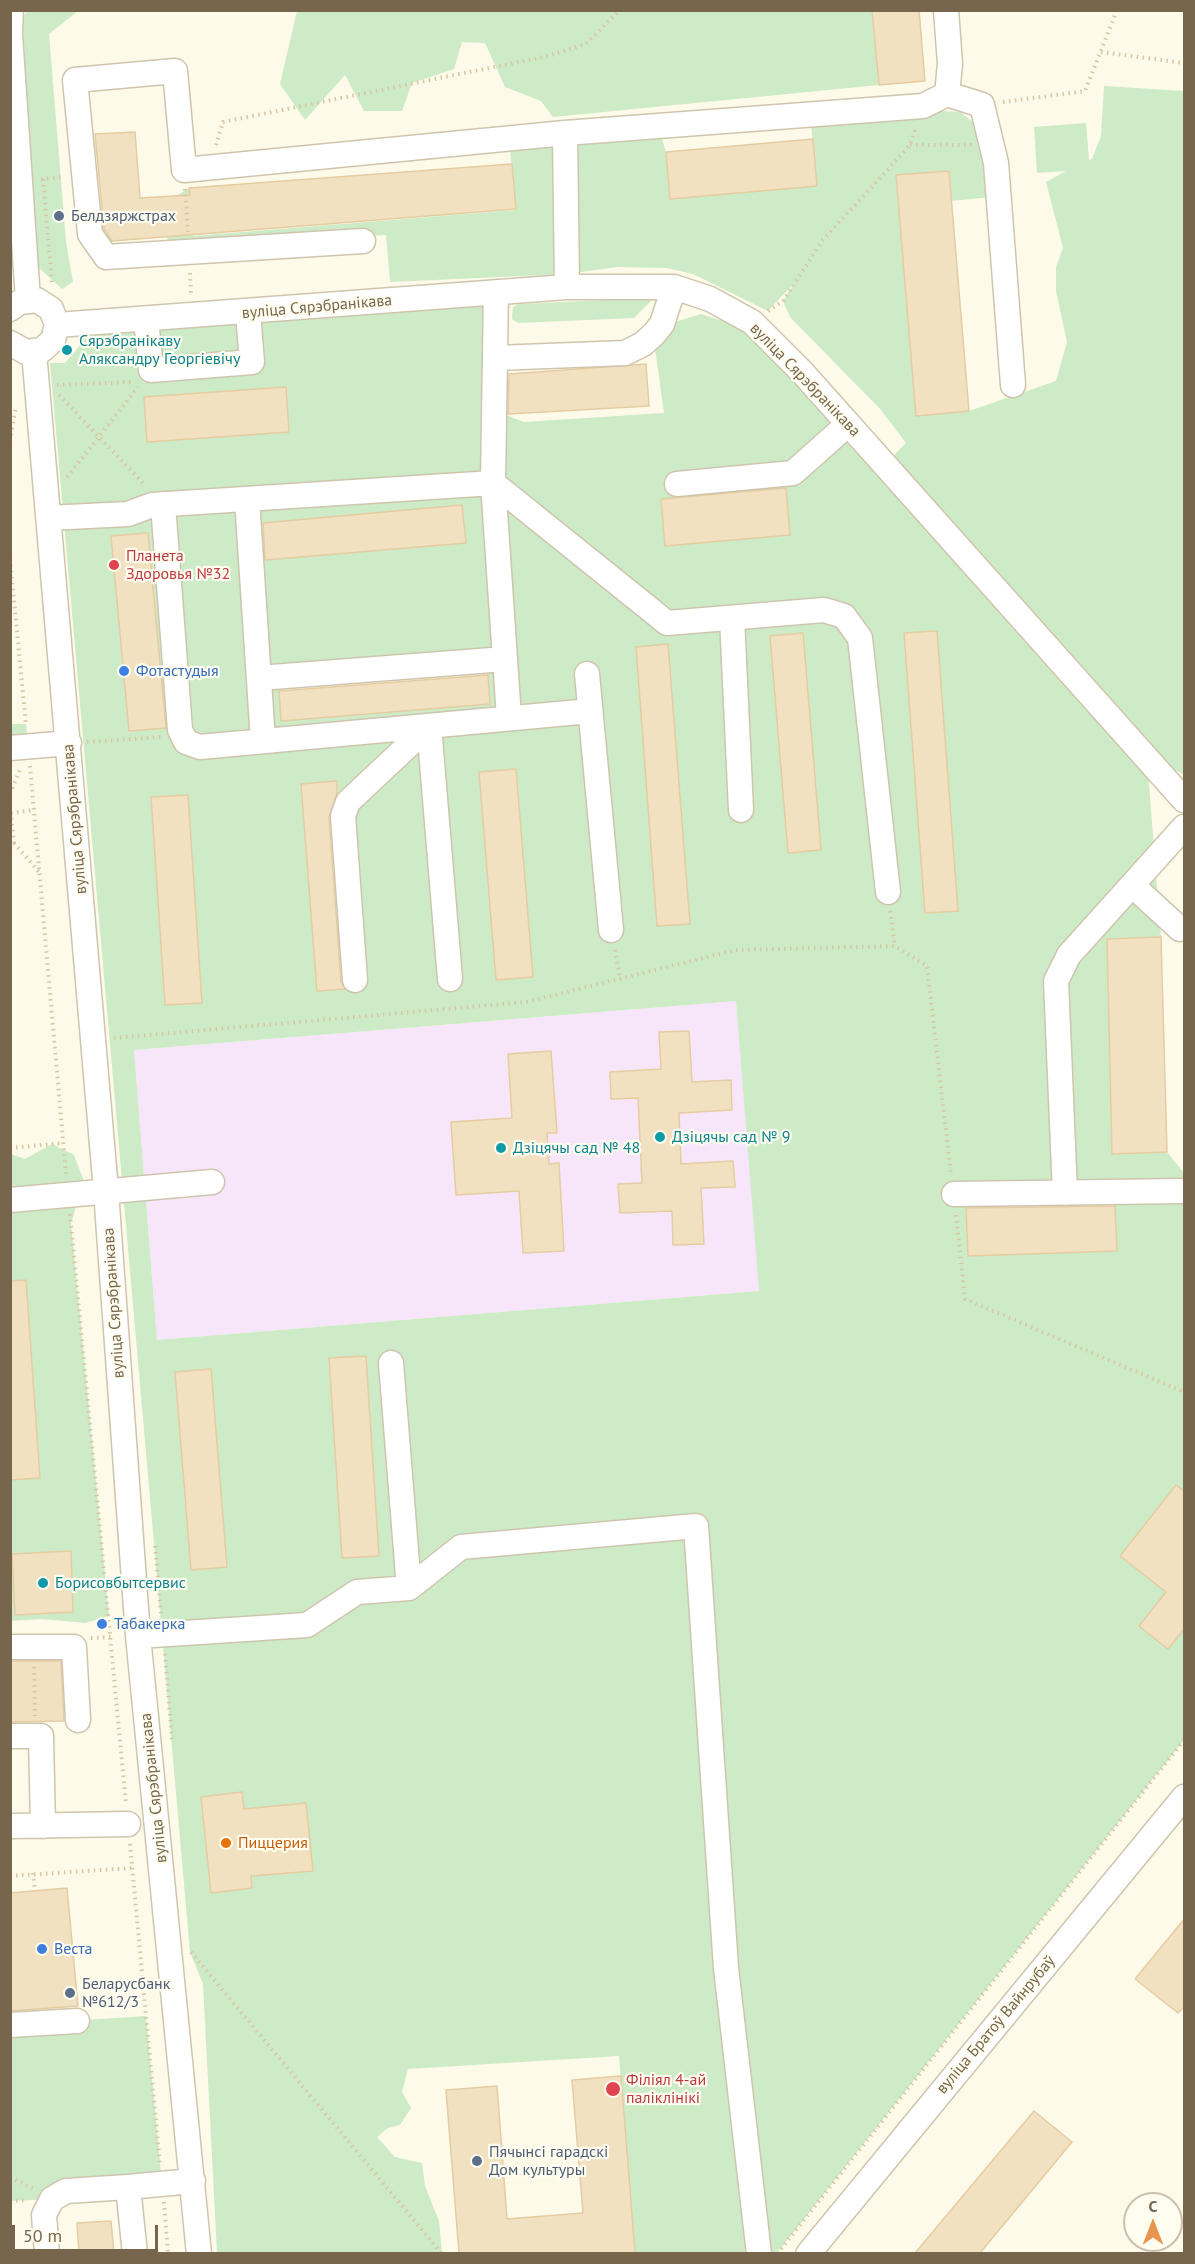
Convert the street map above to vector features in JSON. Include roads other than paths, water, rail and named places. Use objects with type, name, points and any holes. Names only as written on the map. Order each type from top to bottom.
[{"type":"street","points":[[10,343],[18,349],[34,352],[48,346],[57,333],[57,325],[51,309],[37,300],[19,305],[11,10]]},
{"type":"street","points":[[946,10],[950,64],[947,94]]},
{"type":"street","points":[[363,241],[106,257],[90,234],[75,80],[175,71],[184,170],[565,133],[923,106],[947,94],[982,105],[996,163],[1013,385]]},
{"type":"street","points":[[565,133],[567,287]]},
{"type":"street","name":"вуліца Сярэбранікава","points":[[57,325],[248,313],[567,287],[674,287],[710,299],[752,322],[848,424],[1185,800]]},
{"type":"street","points":[[496,358],[625,353],[643,344],[662,324],[674,287]]},
{"type":"street","points":[[496,292],[493,483],[509,718]]},
{"type":"street","points":[[146,319],[151,370],[252,362],[248,313]]},
{"type":"street","name":"вуліца Сярэбранікава","points":[[34,352],[106,1191],[138,1636],[199,2253]]},
{"type":"street","points":[[677,484],[793,472],[848,424]]},
{"type":"street","points":[[48,518],[128,514],[152,505],[163,504],[493,483],[667,623],[824,610],[844,616],[860,638],[888,891]]},
{"type":"street","points":[[247,499],[262,741]]},
{"type":"street","points":[[163,504],[180,730],[186,742],[200,747],[590,711]]},
{"type":"street","points":[[732,618],[741,810]]},
{"type":"street","points":[[258,678],[505,659]]},
{"type":"street","points":[[587,674],[611,930]]},
{"type":"street","points":[[429,726],[450,979]]},
{"type":"street","points":[[355,980],[342,832],[343,816],[348,802],[429,726]]},
{"type":"street","points":[[19,747],[69,743]]},
{"type":"street","points":[[1065,1193],[1056,981],[1069,955],[1185,827]]},
{"type":"street","points":[[1132,885],[1180,929]]},
{"type":"street","points":[[10,1200],[212,1182]]},
{"type":"street","points":[[954,1194],[1185,1191]]},
{"type":"street","points":[[391,1363],[409,1588]]},
{"type":"street","points":[[138,1636],[307,1625],[357,1592],[409,1588],[460,1546],[696,1526],[726,1968],[759,2253]]},
{"type":"street","points":[[22,1647],[74,1647],[78,1720]]},
{"type":"street","points":[[10,1736],[38,1731],[43,1826]]},
{"type":"street","name":"вуліца Братоў Вайнрубаў","points":[[808,2253],[1185,1797]]},
{"type":"street","points":[[10,1826],[128,1824]]},
{"type":"street","points":[[10,2025],[77,2021]]},
{"type":"street","points":[[47,2253],[44,2215],[52,2199],[66,2192],[193,2181]]},
{"type":"street","points":[[128,2187],[135,2253]]},
{"type":"place","name":"Белдзяржстрах","points":[[59,216]]},
{"type":"place","name":"Сярэбранікаву Аляксандру Георгіевічу","points":[[67,350]]},
{"type":"place","name":"Планета Здоровья №32","points":[[114,565]]},
{"type":"place","name":"Фотастудыя","points":[[124,671]]},
{"type":"place","name":"Дзіцячы сад № 9","points":[[660,1137]]},
{"type":"place","name":"Дзіцячы сад № 48","points":[[501,1148]]},
{"type":"place","name":"Борисовбытсервис","points":[[43,1583]]},
{"type":"place","name":"Табакерка","points":[[102,1624]]},
{"type":"place","name":"Пиццерия","points":[[226,1843]]},
{"type":"place","name":"Веста","points":[[42,1949]]},
{"type":"place","name":"Беларусбанк №612/3","points":[[70,1993]]},
{"type":"place","name":"Філіял 4-ай паліклінікі","points":[[613,2089]]},
{"type":"place","name":"Пячынсі гарадскі Дом культуры","points":[[477,2161]]}]
